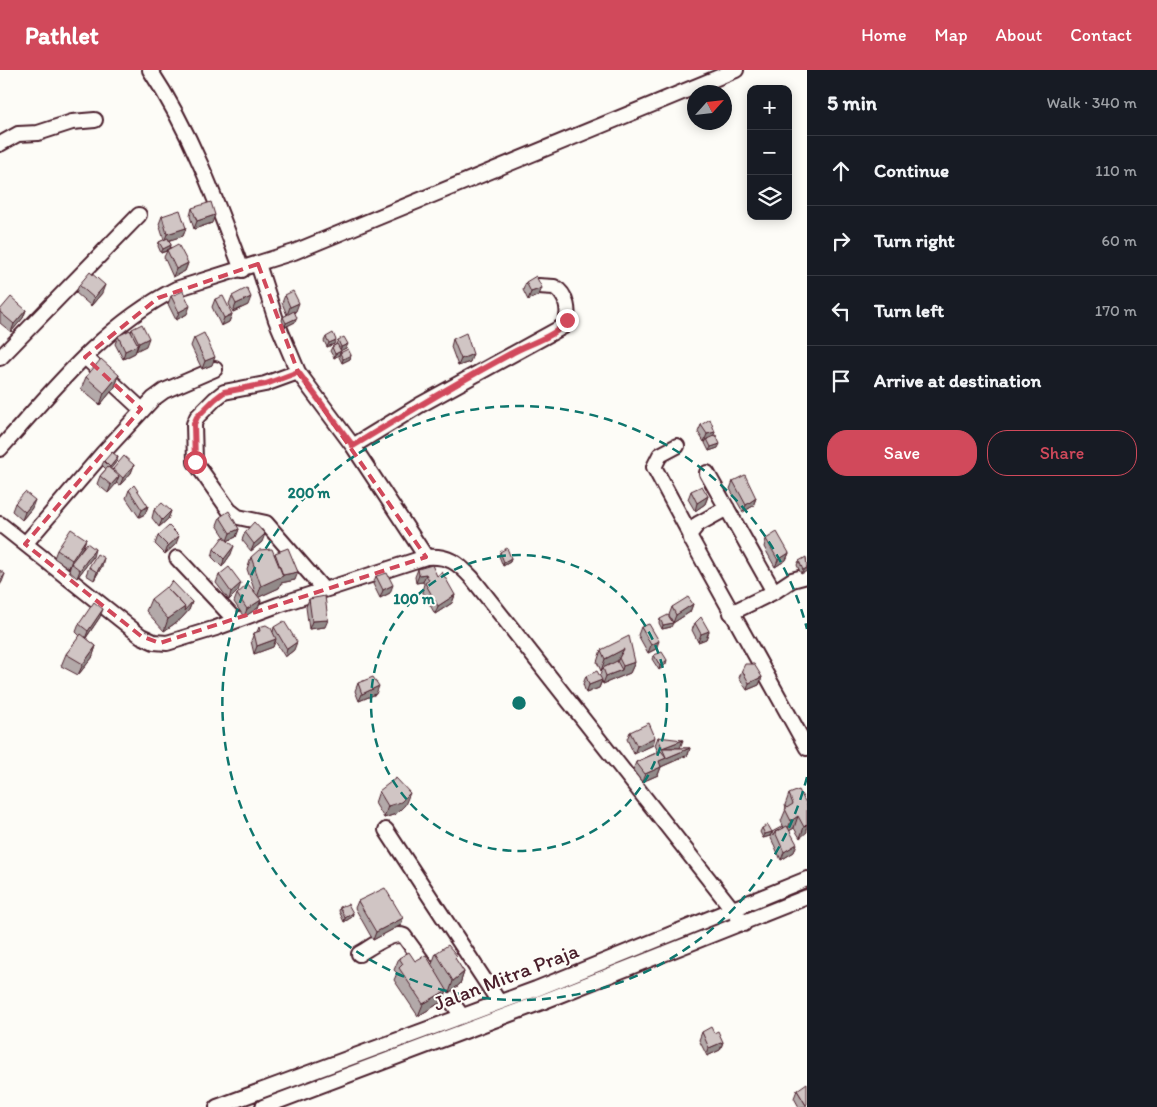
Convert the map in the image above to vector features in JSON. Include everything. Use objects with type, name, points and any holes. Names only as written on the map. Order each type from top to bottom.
[{"type":"street","points":[[150,70],[186,130],[210,183],[242,270]]},
{"type":"street","points":[[0,448],[85,356],[134,314],[158,298],[176,289],[242,270],[378,219],[444,189],[545,150],[736,70]]},
{"type":"street","points":[[0,144],[18,134],[38,133],[72,122],[95,120]]},
{"type":"street","points":[[0,358],[139,215]]},
{"type":"street","points":[[258,264],[276,320],[298,372],[353,446],[426,557]]},
{"type":"street","points":[[353,446],[420,405],[564,326],[568,311],[562,296],[554,287],[538,286]]},
{"type":"street","points":[[85,356],[142,409]]},
{"type":"street","points":[[25,544],[142,409],[164,392],[215,369]]},
{"type":"street","points":[[298,372],[266,384],[224,392],[215,399],[197,417],[194,424],[195,462],[229,510],[238,517],[266,524],[324,590]]},
{"type":"street","points":[[677,446],[660,455],[654,467],[731,613],[807,748]]},
{"type":"street","points":[[707,473],[774,592]]},
{"type":"street","points":[[690,534],[698,524],[727,508]]},
{"type":"street","points":[[0,524],[148,640],[167,642],[426,557],[444,557],[452,560],[472,578],[744,924]]},
{"type":"street","points":[[177,558],[234,620]]},
{"type":"street","points":[[731,613],[774,592],[792,580],[807,576]]},
{"type":"street","points":[[386,830],[499,1002]]},
{"type":"street","name":"Jalan Mitra Praja","points":[[217,1107],[499,1002],[807,879]]},
{"type":"street","name":"Jalan Mitra Praja","points":[[263,1107],[744,924],[807,897]]},
{"type":"street","points":[[359,954],[391,936],[397,934],[404,936],[462,1016]]},
{"type":"highlighted area","points":[[258,264],[298,372],[426,557],[160,643],[141,636],[25,544],[141,409],[85,357],[158,298]]},
{"type":"building","points":[[211,202],[215,215],[197,221],[192,208]]},
{"type":"building","points":[[180,210],[186,228],[167,234],[162,216]]},
{"type":"building","points":[[168,238],[171,245],[163,249],[159,242]]},
{"type":"building","points":[[178,244],[188,263],[176,269],[167,250]]},
{"type":"building","points":[[90,272],[105,285],[94,298],[79,285]]},
{"type":"building","points":[[536,276],[542,288],[531,292],[526,282]]},
{"type":"building","points":[[247,288],[251,297],[236,304],[232,296]]},
{"type":"building","points":[[183,291],[190,306],[179,312],[171,296]]},
{"type":"building","points":[[293,291],[299,303],[290,307],[285,295]]},
{"type":"building","points":[[223,296],[232,314],[224,318],[215,299]]},
{"type":"building","points":[[11,297],[26,310],[14,324],[0,312]]},
{"type":"building","points":[[294,311],[297,318],[286,323],[283,317]]},
{"type":"building","points":[[142,324],[149,338],[139,343],[132,329]]},
{"type":"building","points":[[130,330],[138,345],[125,351],[118,336]]},
{"type":"building","points":[[204,333],[215,357],[205,361],[194,338]]},
{"type":"building","points":[[333,333],[336,340],[329,343],[326,337]]},
{"type":"building","points":[[466,333],[473,354],[461,359],[453,339]]},
{"type":"building","points":[[344,337],[348,344],[341,347],[338,340]]},
{"type":"building","points":[[337,344],[341,351],[335,354],[332,347]]},
{"type":"building","points":[[348,349],[351,355],[343,359],[340,353]]},
{"type":"building","points":[[101,359],[119,375],[104,393],[86,377]]},
{"type":"building","points":[[710,419],[715,432],[707,434],[701,425]]},
{"type":"building","points":[[716,435],[720,444],[711,447],[707,439]]},
{"type":"building","points":[[112,452],[118,457],[110,467],[104,461]]},
{"type":"building","points":[[124,456],[134,465],[123,478],[113,469]]},
{"type":"building","points":[[108,467],[119,476],[111,485],[100,476]]},
{"type":"building","points":[[745,475],[756,498],[746,505],[733,481]]},
{"type":"building","points":[[134,485],[148,506],[142,510],[129,490]]},
{"type":"building","points":[[702,486],[708,496],[697,503],[691,491]]},
{"type":"building","points":[[25,492],[35,500],[25,512],[15,503]]},
{"type":"building","points":[[162,503],[171,511],[162,520],[154,510]]},
{"type":"building","points":[[229,511],[239,529],[230,533],[220,517]]},
{"type":"building","points":[[254,522],[265,534],[254,544],[245,532]]},
{"type":"building","points":[[169,526],[179,536],[168,546],[158,536]]},
{"type":"building","points":[[71,529],[86,539],[72,560],[57,550]]},
{"type":"building","points":[[777,532],[789,553],[778,560],[766,539]]},
{"type":"building","points":[[223,537],[234,546],[224,559],[214,549]]},
{"type":"building","points":[[87,543],[95,549],[80,570],[71,563]]},
{"type":"building","points":[[288,548],[298,572],[283,575],[275,553]]},
{"type":"building","points":[[507,548],[511,558],[504,562],[500,552]]},
{"type":"building","points":[[272,549],[283,576],[261,586],[251,557],[259,550]]},
{"type":"building","points":[[97,554],[104,558],[97,572],[89,567]]},
{"type":"building","points":[[806,557],[807,568],[803,570],[799,561]]},
{"type":"building","points":[[432,565],[437,576],[442,572],[455,595],[438,606],[425,583],[429,580],[426,574],[419,575],[418,569]]},
{"type":"building","points":[[229,567],[241,583],[231,592],[219,575]]},
{"type":"building","points":[[0,570],[5,574],[0,581]]},
{"type":"building","points":[[387,573],[393,585],[383,590],[376,576]]},
{"type":"building","points":[[172,581],[192,602],[184,611],[185,607],[167,588]]},
{"type":"building","points":[[248,584],[261,600],[247,609],[237,594]]},
{"type":"building","points":[[166,587],[185,607],[168,619],[151,599]]},
{"type":"building","points":[[325,596],[328,620],[312,621],[309,599]]},
{"type":"building","points":[[688,597],[693,604],[676,615],[672,607]]},
{"type":"building","points":[[94,602],[103,609],[88,631],[79,624]]},
{"type":"building","points":[[668,615],[673,623],[663,625],[660,619]]},
{"type":"building","points":[[701,617],[709,631],[701,634],[695,623]]},
{"type":"building","points":[[284,621],[297,642],[287,649],[274,627]]},
{"type":"building","points":[[649,624],[659,641],[651,645],[641,627]]},
{"type":"building","points":[[266,625],[271,628],[276,639],[257,646],[254,633],[260,631],[259,627]]},
{"type":"building","points":[[81,634],[96,646],[83,664],[66,654]]},
{"type":"building","points":[[629,636],[635,662],[623,666],[619,658],[624,649],[605,659],[601,650]]},
{"type":"building","points":[[662,652],[667,660],[660,666],[654,655]]},
{"type":"building","points":[[617,661],[622,670],[606,676],[603,668]]},
{"type":"building","points":[[745,664],[754,664],[762,677],[749,683],[742,670]]},
{"type":"building","points":[[597,671],[602,680],[589,685],[586,676]]},
{"type":"building","points":[[373,677],[379,686],[362,694],[358,683]]},
{"type":"building","points":[[649,723],[655,737],[637,746],[630,732]]},
{"type":"building","points":[[658,737],[683,740],[662,748]]},
{"type":"building","points":[[662,748],[690,748],[659,761],[661,767],[645,774],[636,762],[661,751],[666,757]]},
{"type":"building","points":[[396,778],[410,793],[401,802],[388,806],[379,791]]},
{"type":"building","points":[[799,790],[807,805],[807,824],[804,827],[798,816],[791,821],[785,809],[793,804],[789,794]]},
{"type":"building","points":[[768,825],[772,832],[765,834],[762,828]]},
{"type":"building","points":[[783,826],[784,828],[775,832],[774,836],[772,832]]},
{"type":"building","points":[[787,826],[797,844],[784,852],[775,832]]},
{"type":"building","points":[[385,888],[403,918],[376,932],[358,901]]},
{"type":"building","points":[[348,904],[353,913],[345,918],[340,907]]},
{"type":"building","points":[[448,945],[457,956],[455,958],[464,972],[453,981],[436,953]]},
{"type":"building","points":[[409,952],[415,961],[426,955],[447,990],[423,1004],[399,968],[403,964],[399,958]]},
{"type":"building","points":[[711,1027],[714,1033],[718,1031],[723,1042],[709,1048],[702,1032]]},
{"type":"building","points":[[807,1083],[807,1104],[806,1105],[797,1090]]},
{"type":"route","points":[[195,462],[194,424],[197,417],[224,392],[266,384],[298,372],[353,446],[514,351],[553,333],[564,326],[567,320]]}]
